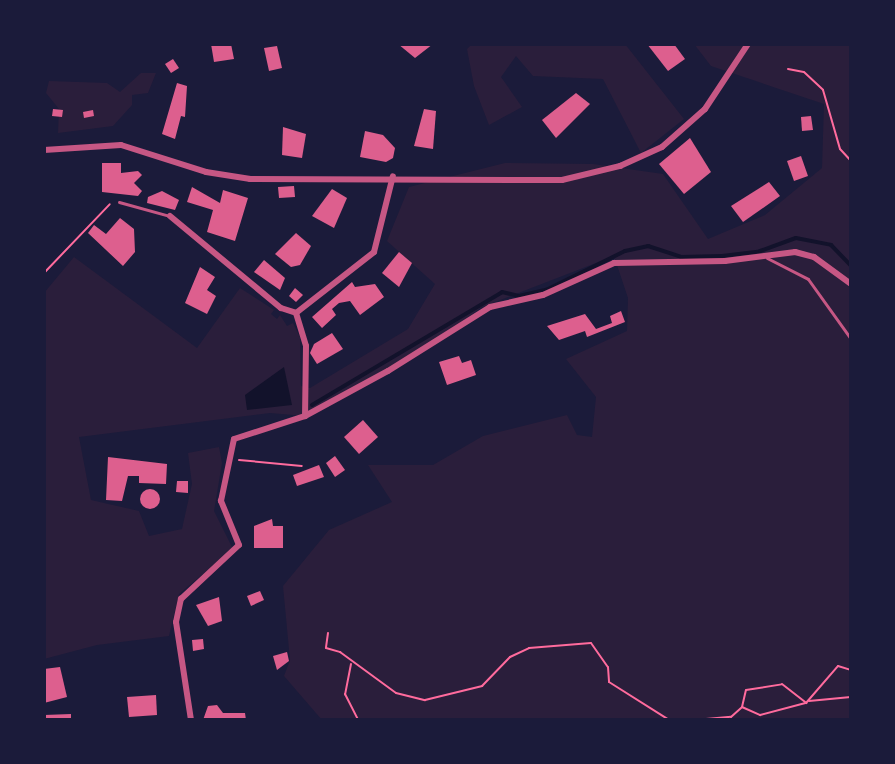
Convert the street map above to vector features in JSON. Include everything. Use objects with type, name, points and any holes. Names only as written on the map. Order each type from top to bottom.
[{"type":"street","points":[[44,150],[121,145],[206,172],[250,179],[393,176],[539,181],[620,166],[662,147],[689,125],[748,44]]},
{"type":"street","points":[[296,313],[374,252],[393,176]]},
{"type":"street","points":[[170,216],[260,291],[296,313],[306,346],[305,416]]},
{"type":"street","points":[[191,720],[176,622],[181,599],[239,545],[221,501],[228,452],[234,439],[305,416],[388,371],[490,307],[543,295],[614,263],[795,252],[814,257],[850,285]]},
{"type":"lane","points":[[119,202],[170,216]]},
{"type":"lane","points":[[764,255],[808,279],[851,339]]},
{"type":"path","points":[[788,69],[804,72],[823,90],[840,149],[851,161]]},
{"type":"path","points":[[44,273],[99,210],[119,202]]},
{"type":"path","points":[[228,452],[260,465],[302,466]]},
{"type":"path","points":[[328,633],[326,648],[396,693],[425,700],[482,686],[510,657],[529,648],[591,643],[608,667],[609,682],[669,720]]},
{"type":"path","points":[[351,663],[345,694],[358,720]]},
{"type":"path","points":[[807,702],[838,666],[851,670]]},
{"type":"path","points":[[695,720],[730,718],[742,707],[746,690],[782,684],[807,702]]},
{"type":"path","points":[[742,707],[760,715],[807,702],[851,697]]},
{"type":"shaded area","points":[[472,44],[625,44],[684,119],[641,153],[603,79],[533,76],[516,56],[501,77],[522,107],[489,125],[474,86],[467,49]]},
{"type":"shaded area","points":[[694,44],[851,44],[851,720],[322,720],[284,676],[290,660],[283,586],[329,530],[392,502],[368,465],[433,465],[483,436],[567,415],[577,435],[592,437],[596,397],[566,359],[627,331],[628,298],[614,256],[482,307],[416,354],[305,416],[270,413],[79,437],[91,500],[139,511],[149,536],[182,529],[192,484],[188,453],[219,447],[222,463],[214,511],[233,549],[179,594],[169,636],[97,645],[44,659],[44,293],[74,257],[197,348],[240,288],[274,310],[271,314],[277,319],[280,315],[287,326],[293,323],[300,337],[301,386],[310,388],[408,329],[435,284],[387,241],[409,187],[505,163],[593,164],[663,174],[708,239],[765,215],[822,168],[824,104],[711,66]]},
{"type":"shaded area","points":[[141,73],[156,73],[148,93],[132,95],[132,105],[113,126],[58,133],[59,109],[46,93],[49,81],[107,83],[120,92]]},
{"type":"shaded area","points":[[284,367],[292,405],[247,410],[245,395]]},
{"type":"building","points":[[211,44],[231,44],[234,59],[214,62]]},
{"type":"building","points":[[398,44],[433,44],[415,58]]},
{"type":"building","points":[[647,44],[674,44],[685,59],[668,71]]},
{"type":"building","points":[[277,46],[282,68],[269,71],[264,48]]},
{"type":"building","points":[[173,59],[179,68],[171,73],[165,64]]},
{"type":"building","points":[[177,83],[187,86],[185,117],[181,116],[175,139],[162,134]]},
{"type":"building","points":[[576,93],[590,104],[556,138],[542,120]]},
{"type":"building","points":[[53,109],[63,110],[62,117],[52,116]]},
{"type":"building","points":[[424,109],[436,111],[433,149],[414,146]]},
{"type":"building","points":[[93,110],[94,116],[84,118],[83,112]]},
{"type":"building","points":[[811,116],[813,130],[802,131],[801,117]]},
{"type":"building","points":[[283,127],[306,134],[302,158],[282,155]]},
{"type":"building","points":[[365,131],[383,135],[395,148],[393,158],[386,162],[360,157]]},
{"type":"building","points":[[690,138],[711,172],[684,194],[659,164]]},
{"type":"building","points":[[801,156],[808,176],[794,181],[787,161]]},
{"type":"building","points":[[102,163],[121,163],[121,173],[138,171],[142,175],[134,183],[142,191],[138,196],[102,192]]},
{"type":"building","points":[[769,182],[780,196],[743,222],[731,206]]},
{"type":"building","points":[[294,186],[295,197],[279,198],[278,187]]},
{"type":"building","points":[[192,187],[220,203],[223,190],[248,198],[235,241],[207,232],[213,210],[187,202]]},
{"type":"building","points":[[332,189],[347,198],[334,228],[312,216]]},
{"type":"building","points":[[162,191],[179,200],[175,210],[147,203],[148,197]]},
{"type":"building","points":[[120,218],[134,229],[135,252],[123,266],[88,233],[94,225],[106,234]]},
{"type":"building","points":[[296,233],[311,246],[300,265],[291,267],[275,254]]},
{"type":"building","points":[[399,252],[412,263],[399,287],[382,273]]},
{"type":"building","points":[[264,260],[285,278],[280,290],[254,272]]},
{"type":"building","points":[[200,267],[215,277],[207,290],[216,296],[207,314],[185,303]]},
{"type":"building","points":[[352,282],[355,287],[375,284],[384,297],[360,315],[350,301],[339,303],[332,309],[336,315],[322,328],[312,317]]},
{"type":"building","points":[[295,288],[303,295],[296,302],[289,296]]},
{"type":"building","points":[[621,311],[625,322],[587,337],[585,331],[559,340],[547,326],[585,314],[596,329],[612,323],[610,316]]},
{"type":"building","points":[[332,333],[343,349],[317,364],[310,353],[314,344]]},
{"type":"building","points":[[459,356],[462,363],[471,360],[476,375],[447,385],[439,362]]},
{"type":"building","points":[[363,420],[378,437],[359,454],[344,437]]},
{"type":"building","points":[[335,456],[345,470],[335,477],[326,463]]},
{"type":"building","points":[[108,457],[167,464],[166,484],[139,483],[139,476],[128,476],[122,501],[106,500]]},
{"type":"building","points":[[319,465],[324,477],[297,486],[293,475]]},
{"type":"building","points":[[177,481],[188,481],[188,493],[176,492]]},
{"type":"building","points":[[150,489],[157,492],[160,499],[157,506],[150,509],[143,506],[140,499],[143,492]]},
{"type":"building","points":[[272,519],[273,526],[283,526],[283,548],[254,548],[254,526]]},
{"type":"building","points":[[260,591],[264,600],[251,606],[247,596]]},
{"type":"building","points":[[219,597],[222,621],[208,626],[196,605]]},
{"type":"building","points":[[203,639],[204,649],[193,651],[192,640]]},
{"type":"building","points":[[287,652],[289,661],[277,670],[273,656]]},
{"type":"building","points":[[60,667],[67,697],[44,703],[44,669]]},
{"type":"building","points":[[156,695],[157,715],[129,717],[127,697]]},
{"type":"building","points":[[217,705],[223,713],[245,713],[246,720],[203,720],[208,706]]},
{"type":"building","points":[[71,714],[71,720],[44,720],[44,715]]},
{"type":"waterway","points":[[312,405],[502,292],[519,296],[546,290],[625,251],[648,246],[681,257],[722,256],[760,251],[796,238],[831,245],[851,266]]}]
